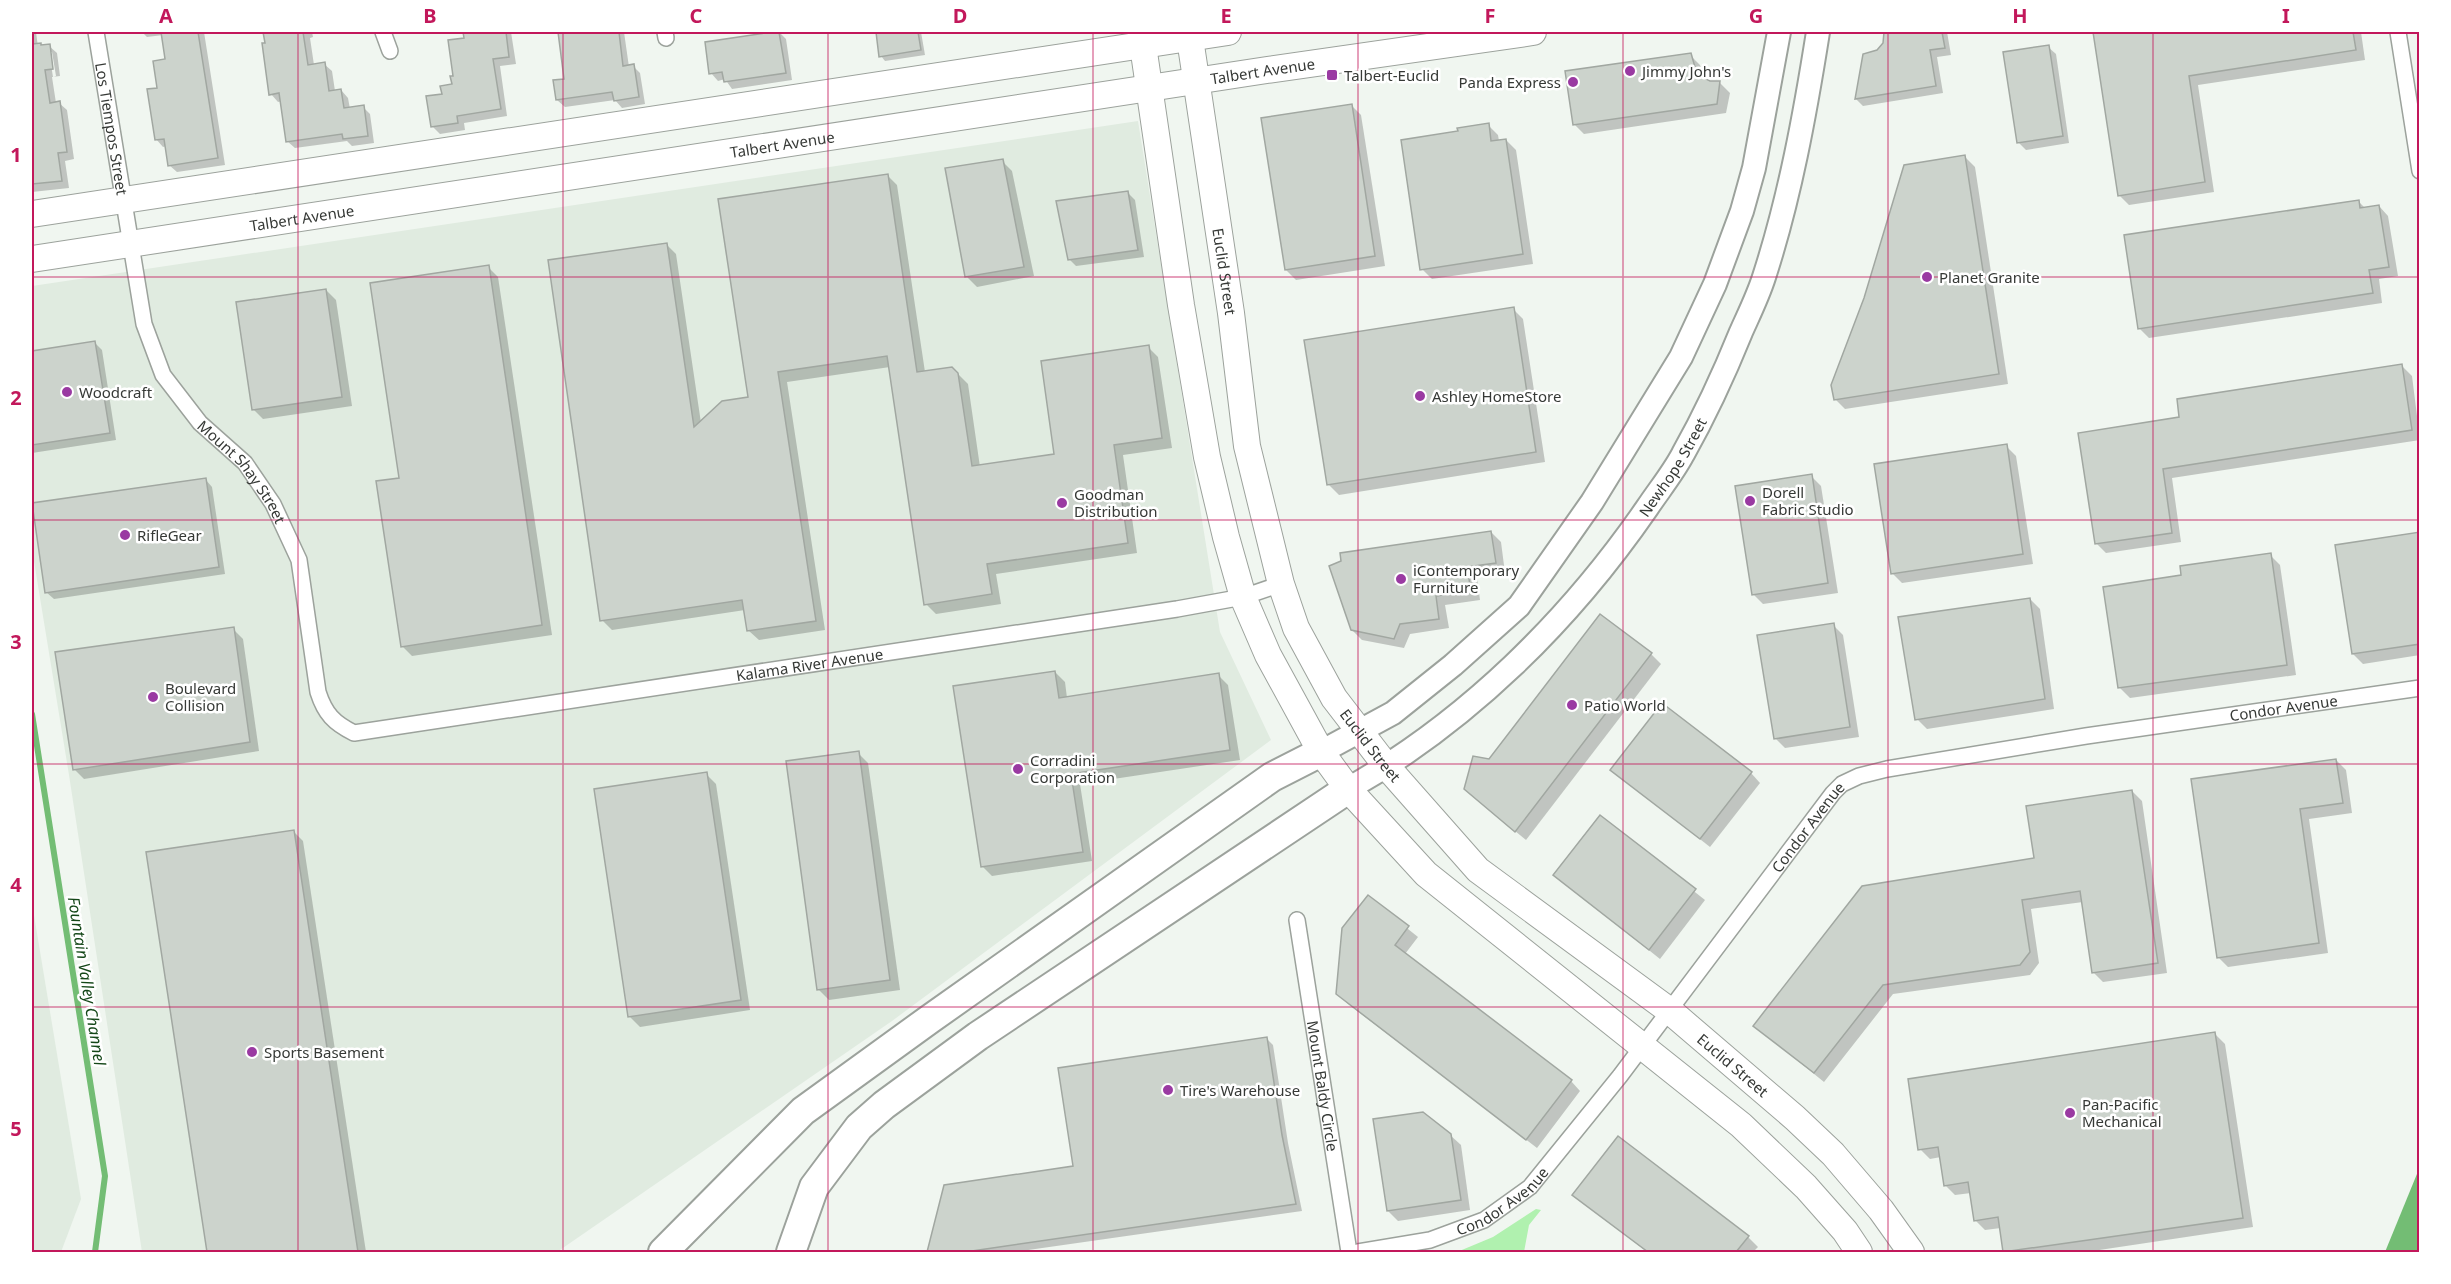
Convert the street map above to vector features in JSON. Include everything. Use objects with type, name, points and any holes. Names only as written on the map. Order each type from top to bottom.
[{"type":"highway","points":[[663,1252],[803,1111],[1272,777],[1320,753]]},
{"type":"highway","points":[[791,1252],[814,1187],[859,1127],[884,1105],[978,1036],[1348,789]]},
{"type":"main road","points":[[32,214],[1142,38],[1228,32]]},
{"type":"main road","name":"Talbert Avenue","points":[[32,258],[128,235],[1149,90],[1268,70],[1533,32]]},
{"type":"main road","name":"Euclid Street","points":[[1190,34],[1231,312],[1247,446],[1281,584],[1296,628],[1334,698],[1386,767],[1478,870],[1670,1011],[1788,1112],[1833,1154],[1881,1210],[1911,1252]]},
{"type":"main road","points":[[1142,38],[1181,305],[1207,457],[1226,537],[1243,597],[1268,655],[1320,753],[1348,789],[1426,874],[1741,1125],[1806,1187],[1839,1224],[1859,1252]]},
{"type":"street","name":"Los Tiempos Street","points":[[96,32],[128,235]]},
{"type":"street","points":[[383,32],[390,51]]},
{"type":"street","points":[[1320,753],[1393,713],[1453,665],[1519,606],[1592,502],[1681,357],[1715,284],[1742,211],[1754,168],[1779,32]]},
{"type":"street","name":"Newhope Street","points":[[1348,789],[1413,749],[1478,698],[1526,654],[1609,561],[1682,456],[1721,381],[1764,279],[1777,235],[1803,123],[1818,32]]},
{"type":"street","points":[[2398,32],[2420,171]]},
{"type":"street","name":"Mount Shay Street","points":[[128,235],[144,324],[163,375],[200,423],[245,463],[273,504],[299,560],[318,692],[323,710],[336,725]]},
{"type":"street","name":"Kalama River Avenue","points":[[336,725],[354,733],[1243,597],[1281,584]]},
{"type":"street","name":"Condor Avenue","points":[[1358,1252],[1430,1240],[1484,1220],[1530,1186],[1670,1011],[1824,804],[1842,784],[1859,776],[1887,769],[2086,736],[2420,688]]},
{"type":"street","name":"Mount Baldy Circle","points":[[1297,920],[1349,1252]]},
{"type":"shaded area","points":[[1138,121],[1220,632],[1271,740],[892,1021],[557,1252],[142,1252],[32,549],[32,286]]},
{"type":"shaded area","points":[[32,903],[81,1199],[61,1252],[32,1252]]},
{"type":"shaded area","points":[[2419,1169],[2419,1252],[2385,1252]]},
{"type":"shaded area","points":[[1536,1209],[1541,1210],[1529,1225],[1524,1252],[1457,1252],[1493,1237]]},
{"type":"building","points":[[161,32],[198,32],[218,158],[168,166],[164,139],[155,140],[147,89],[157,88],[153,61],[165,59]]},
{"type":"building","points":[[263,32],[303,32],[308,65],[325,62],[329,91],[341,89],[344,108],[364,105],[368,136],[343,139],[342,134],[286,142],[279,93],[269,95],[262,43],[265,43]]},
{"type":"building","points":[[463,32],[506,32],[509,57],[493,59],[501,109],[457,116],[458,123],[431,127],[426,96],[442,94],[440,86],[452,84],[448,40],[464,38]]},
{"type":"building","points":[[558,32],[619,32],[623,66],[634,64],[639,97],[614,101],[612,92],[556,100],[553,80],[564,79]]},
{"type":"building","points":[[779,32],[786,73],[724,82],[722,72],[709,74],[705,42]]},
{"type":"building","points":[[876,32],[918,32],[921,50],[879,57]]},
{"type":"building","points":[[1884,32],[1942,32],[1945,48],[1930,50],[1936,86],[1855,99],[1863,54],[1877,50],[1883,43]]},
{"type":"building","points":[[2093,32],[2353,32],[2356,50],[2189,76],[2205,182],[2118,196]]},
{"type":"building","points":[[41,43],[41,45],[50,44],[53,69],[45,70],[50,103],[60,101],[67,152],[58,153],[62,181],[32,184],[32,44]]},
{"type":"building","points":[[2049,45],[2063,136],[2017,143],[2003,52]]},
{"type":"building","points":[[1691,53],[1696,71],[1700,76],[1710,81],[1720,81],[1717,104],[1573,125],[1565,71]]},
{"type":"building","points":[[1352,104],[1375,256],[1285,270],[1261,118]]},
{"type":"building","points":[[1489,123],[1491,141],[1506,139],[1523,254],[1420,270],[1401,140],[1458,131],[1457,128]]},
{"type":"building","name":"Planet Granite","points":[[1965,155],[1999,374],[1834,400],[1831,385],[1864,298],[1904,165]]},
{"type":"building","points":[[1003,159],[1024,267],[965,277],[945,168]]},
{"type":"building","points":[[888,174],[917,372],[952,367],[958,373],[972,466],[1054,454],[1041,361],[1149,345],[1162,438],[1114,445],[1128,543],[987,564],[992,594],[924,605],[887,356],[778,372],[816,621],[747,631],[742,600],[600,621],[548,260],[667,243],[694,427],[722,401],[748,397],[718,199]]},
{"type":"building","points":[[1128,191],[1138,250],[1068,260],[1056,201]]},
{"type":"building","points":[[2359,200],[2360,208],[2379,205],[2389,267],[2369,270],[2373,293],[2138,329],[2124,235]]},
{"type":"building","points":[[489,265],[542,625],[401,647],[376,481],[399,478],[370,283]]},
{"type":"building","points":[[326,289],[342,397],[252,410],[236,302]]},
{"type":"building","name":"Ashley HomeStore","points":[[1514,307],[1536,452],[1327,485],[1304,340]]},
{"type":"building","name":"Woodcraft","points":[[95,341],[110,433],[32,445],[32,351]]},
{"type":"building","points":[[2402,364],[2412,430],[2163,469],[2172,533],[2095,544],[2078,433],[2179,417],[2177,399]]},
{"type":"building","points":[[2007,444],[2023,554],[1891,574],[1874,464]]},
{"type":"building","points":[[1812,474],[1828,583],[1752,595],[1735,486]]},
{"type":"building","name":"RifleGear","points":[[206,478],[219,567],[45,593],[32,503]]},
{"type":"building","name":"iContemporary Furniture","points":[[1491,531],[1496,563],[1467,567],[1471,591],[1436,596],[1439,619],[1400,624],[1394,639],[1351,630],[1329,566],[1341,561],[1340,553]]},
{"type":"building","points":[[2420,532],[2420,644],[2352,654],[2335,545]]},
{"type":"building","points":[[2271,553],[2287,665],[2118,688],[2103,587],[2181,575],[2180,566]]},
{"type":"building","points":[[2030,598],[2045,699],[1915,720],[1898,617]]},
{"type":"building","name":"Patio World","points":[[1600,614],[1652,653],[1515,832],[1464,789],[1473,756],[1489,759]]},
{"type":"building","points":[[1834,623],[1850,727],[1774,739],[1757,635]]},
{"type":"building","name":"Boulevard Collision","points":[[234,627],[250,742],[73,770],[55,652]]},
{"type":"building","name":"Corradini Corporation","points":[[1055,671],[1059,698],[1219,673],[1230,750],[1071,774],[1083,852],[981,867],[953,686]]},
{"type":"building","points":[[1662,703],[1752,772],[1700,839],[1610,770]]},
{"type":"building","points":[[859,751],[890,980],[817,990],[786,761]]},
{"type":"building","points":[[2336,759],[2343,803],[2300,809],[2319,943],[2217,958],[2191,779]]},
{"type":"building","points":[[707,772],[741,1000],[628,1017],[594,789]]},
{"type":"building","points":[[2132,790],[2158,963],[2092,973],[2080,891],[2022,900],[2030,952],[2020,965],[1883,985],[1814,1073],[1753,1026],[1862,886],[2034,858],[2026,806]]},
{"type":"building","points":[[1600,815],[1696,889],[1649,950],[1553,875]]},
{"type":"building","name":"Sports Basement","points":[[294,830],[358,1252],[207,1252],[146,852]]},
{"type":"building","points":[[1368,895],[1409,926],[1395,945],[1572,1080],[1526,1140],[1336,994],[1342,928]]},
{"type":"building","name":"Pan-Pacific Mechanical","points":[[2215,1032],[2243,1218],[2003,1252],[1998,1217],[1974,1221],[1968,1182],[1944,1186],[1938,1147],[1918,1150],[1908,1079]]},
{"type":"building","points":[[1267,1037],[1282,1135],[1296,1204],[965,1252],[927,1252],[944,1185],[1073,1166],[1058,1068]]},
{"type":"building","points":[[1423,1112],[1451,1134],[1461,1200],[1387,1211],[1373,1119]]},
{"type":"building","points":[[1618,1136],[1749,1236],[1736,1252],[1648,1252],[1572,1195]]},
{"type":"waterway","name":"Fountain Valley Channel","points":[[32,714],[105,1176],[95,1252]]},
{"type":"place","name":"Jimmy John's","points":[[1630,71]]},
{"type":"place","name":"Talbert-Euclid","points":[[1332,75]]},
{"type":"place","name":"Panda Express","points":[[1573,82]]},
{"type":"place","name":"Planet Granite","points":[[1927,277]]},
{"type":"place","name":"Woodcraft","points":[[67,392]]},
{"type":"place","name":"Ashley HomeStore","points":[[1420,396]]},
{"type":"place","name":"Dorell Fabric Studio","points":[[1750,501]]},
{"type":"place","name":"Goodman Distribution","points":[[1062,503]]},
{"type":"place","name":"RifleGear","points":[[125,535]]},
{"type":"place","name":"iContemporary Furniture","points":[[1401,579]]},
{"type":"place","name":"Boulevard Collision","points":[[153,697]]},
{"type":"place","name":"Patio World","points":[[1572,705]]},
{"type":"place","name":"Corradini Corporation","points":[[1018,769]]},
{"type":"place","name":"Sports Basement","points":[[252,1052]]},
{"type":"place","name":"Tire's Warehouse","points":[[1168,1090]]},
{"type":"place","name":"Pan-Pacific Mechanical","points":[[2070,1113]]}]
